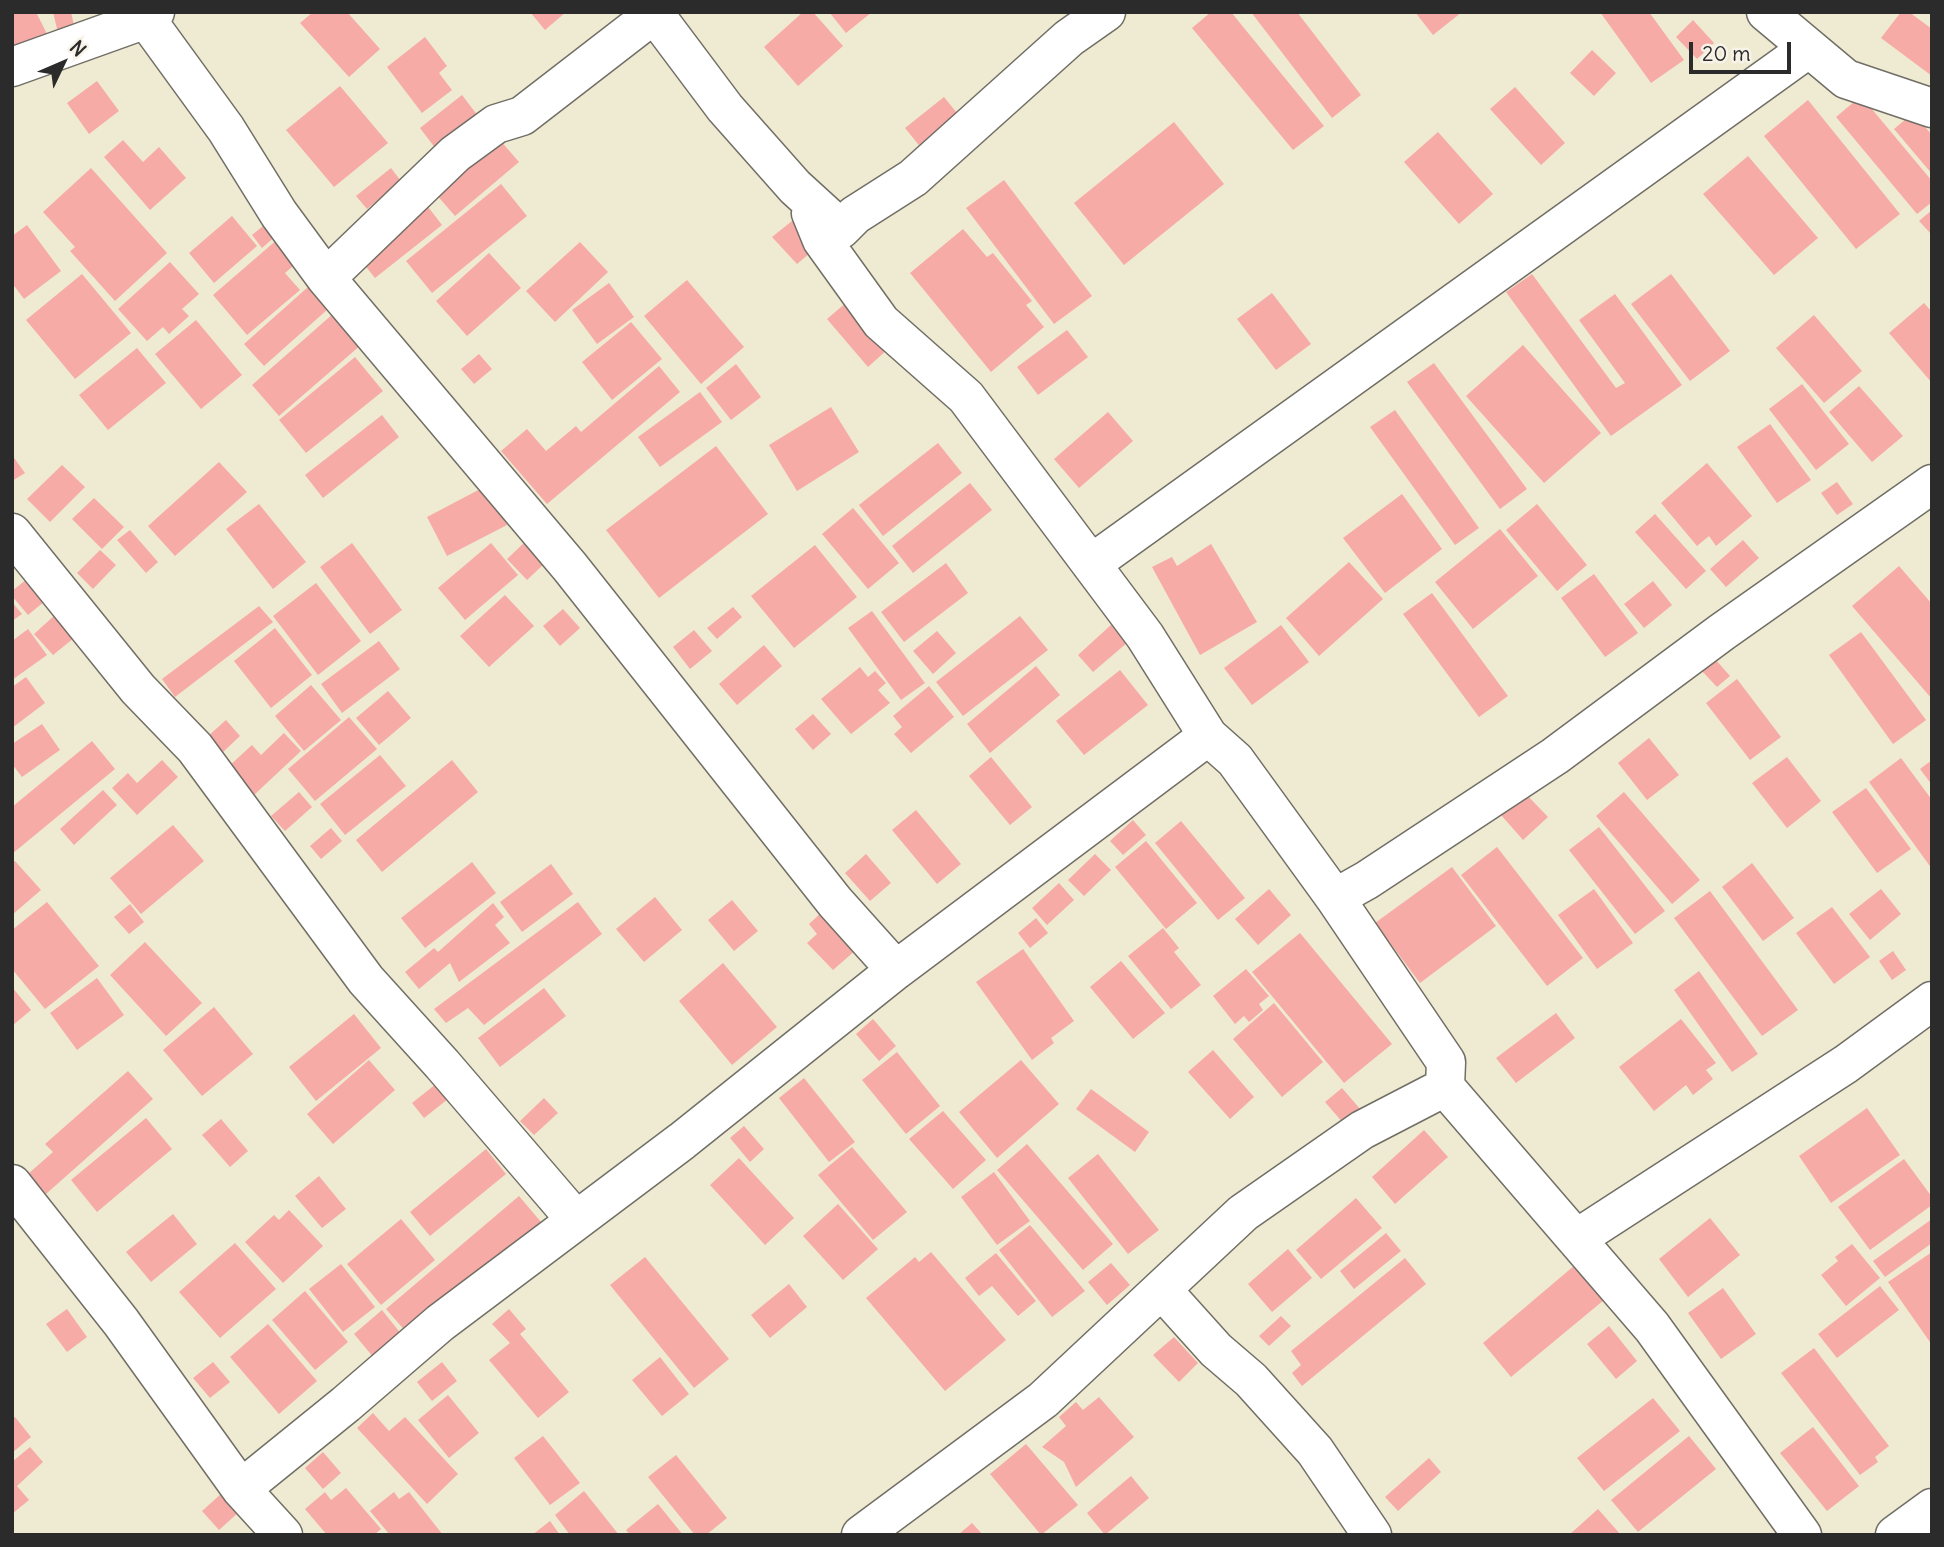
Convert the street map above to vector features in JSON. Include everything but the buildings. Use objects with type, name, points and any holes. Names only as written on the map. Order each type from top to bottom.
[{"type":"street","points":[[841,229],[855,215],[913,178],[1069,38],[1107,12]]},
{"type":"street","points":[[1766,12],[1846,79],[1932,108]]},
{"type":"street","points":[[327,278],[455,154],[496,124],[522,116],[653,13],[725,108],[795,187],[841,229]]},
{"type":"street","points":[[12,67],[151,16],[279,214],[327,278],[570,567],[835,902],[896,970]]},
{"type":"street","points":[[1091,564],[1809,48]]},
{"type":"street","points":[[841,229],[811,213],[822,240],[881,323],[965,397],[1145,636],[1208,736],[1235,760],[1335,898],[1446,1062],[1446,1087],[1652,1327],[1802,1535]]},
{"type":"street","points":[[1335,898],[1367,880],[1555,756],[1722,632],[1932,484]]},
{"type":"street","points":[[12,533],[138,689],[195,748],[366,980],[576,1220]]},
{"type":"street","points":[[241,1489],[440,1323],[682,1141],[896,970],[1208,736]]},
{"type":"street","points":[[1576,1239],[1846,1064],[1932,1000]]},
{"type":"street","points":[[861,1535],[1044,1400],[1243,1213],[1362,1130],[1446,1087]]},
{"type":"street","points":[[12,1184],[121,1322],[241,1489],[283,1535]]},
{"type":"street","points":[[1162,1290],[1216,1350],[1251,1380],[1315,1451],[1372,1535]]},
{"type":"street","points":[[1895,1535],[1932,1508]]}]
